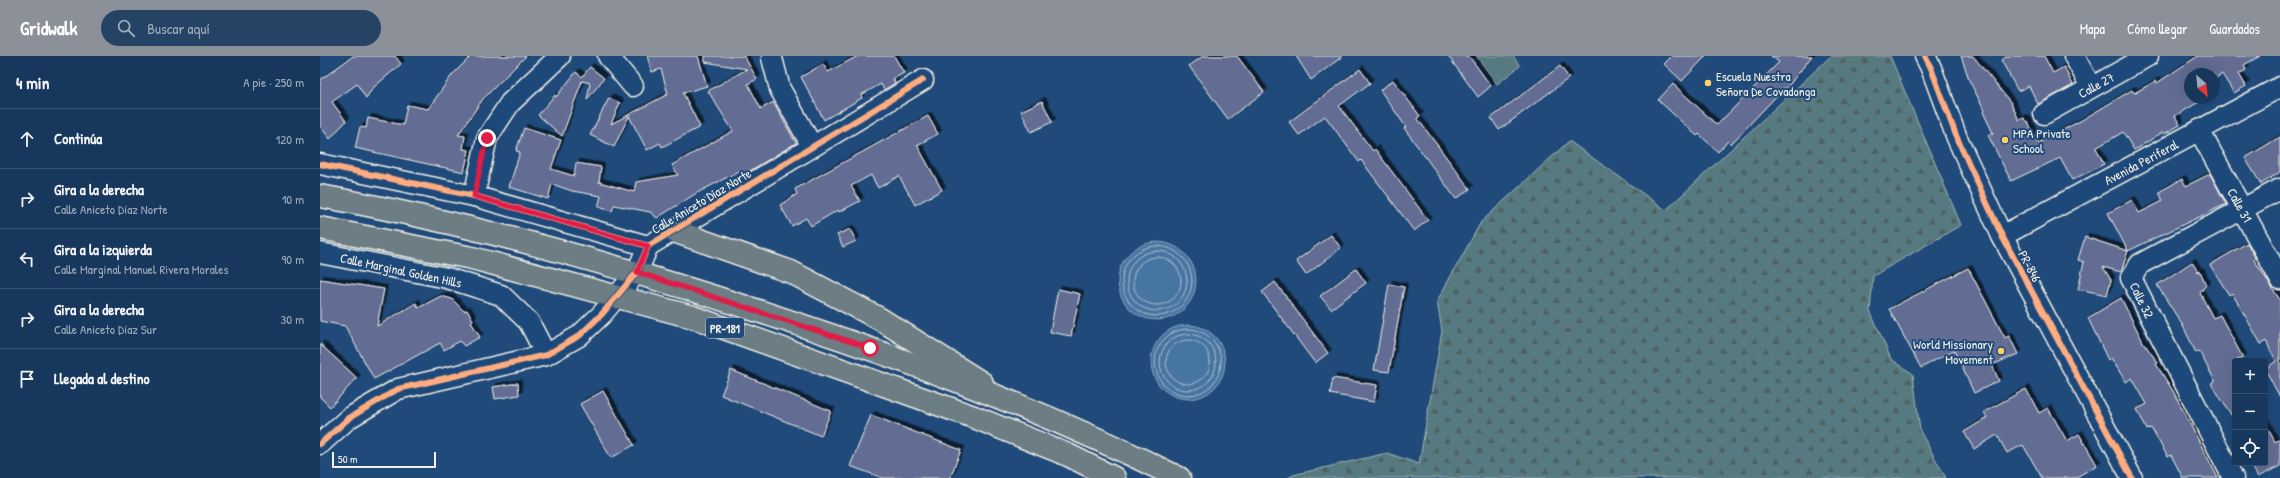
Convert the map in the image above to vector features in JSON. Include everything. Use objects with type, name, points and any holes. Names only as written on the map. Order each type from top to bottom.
[{"type":"main road","name":"PR-181","points":[[320,196],[393,209],[637,272],[870,348],[1109,442],[1179,478]]},
{"type":"main road","name":"PR-181","points":[[320,228],[472,258],[616,295],[693,317],[974,417],[1068,455],[1114,478]]},
{"type":"main road","points":[[674,231],[791,272],[880,319],[963,369],[1012,404]]},
{"type":"street","points":[[474,196],[487,138],[510,103],[560,56]]},
{"type":"street","points":[[608,56],[633,86]]},
{"type":"street","name":"PR-846","points":[[1925,56],[1932,68],[1957,138],[2002,236],[2132,478]]},
{"type":"street","points":[[2074,56],[2091,87]]},
{"type":"street","name":"Calle 27","points":[[2044,114],[2148,56]]},
{"type":"street","points":[[772,58],[780,89],[812,146]]},
{"type":"street","name":"Calle Aniceto Díaz Norte","points":[[320,444],[349,418],[398,389],[546,355],[580,336],[602,314],[616,295],[637,272],[648,246],[924,80]]},
{"type":"street","name":"Avenida Periferal","points":[[2002,236],[2280,87]]},
{"type":"street","name":"Calle 31","points":[[2199,130],[2280,280]]},
{"type":"street","points":[[320,164],[474,196],[648,246]]},
{"type":"street","name":"Calle 32","points":[[2233,478],[2131,278],[2140,264],[2280,189]]},
{"type":"street","name":"Calle Marginal Golden Hills","points":[[320,253],[447,278],[501,295],[529,322],[546,355]]},
{"type":"green space","points":[[1476,56],[1513,56],[1520,66],[1497,84]]},
{"type":"green space","points":[[1831,56],[1890,56],[1961,225],[1873,276],[1870,311],[1891,359],[1913,374],[1920,431],[1946,478],[1288,478],[1293,475],[1387,453],[1419,464],[1442,331],[1437,301],[1481,222],[1569,141],[1666,210]]},
{"type":"water","points":[[1157,242],[1172,245],[1179,249],[1189,259],[1193,266],[1196,281],[1193,296],[1189,303],[1179,313],[1172,317],[1157,320],[1142,317],[1135,313],[1125,303],[1121,296],[1118,281],[1121,266],[1125,259],[1135,249],[1142,245]]},
{"type":"water","points":[[1188,325],[1209,331],[1219,341],[1225,362],[1219,383],[1209,393],[1188,399],[1167,393],[1157,383],[1151,362],[1157,341],[1167,331]]},
{"type":"building","points":[[353,56],[395,56],[401,64],[374,87],[366,98],[357,84],[332,102],[346,121],[330,139],[320,126],[320,80]]},
{"type":"building","points":[[471,56],[526,56],[483,99],[458,135],[465,136],[463,149],[469,150],[464,172],[355,148],[360,127],[366,128],[368,118],[403,125],[407,105],[428,109],[452,75]]},
{"type":"building","points":[[647,56],[698,56],[707,86],[683,93],[700,127],[662,147],[660,143],[647,150],[629,116],[614,147],[590,135],[609,98],[620,103],[611,124],[668,94],[661,69],[652,72]]},
{"type":"building","points":[[705,56],[744,56],[757,79],[748,84],[761,109],[773,102],[796,143],[743,175],[741,170],[695,194],[657,218],[650,212],[614,205],[612,211],[598,207],[601,196],[572,191],[552,184],[548,199],[509,187],[520,152],[516,151],[524,128],[561,140],[551,169],[574,176],[576,163],[601,167],[599,182],[634,192],[636,182],[678,175],[672,165],[733,131],[708,91],[747,69],[705,62]]},
{"type":"building","points":[[858,56],[894,56],[904,73],[893,79],[895,83],[884,90],[881,84],[861,95],[862,98],[824,120],[801,77],[823,64],[828,72]]},
{"type":"building","points":[[1203,56],[1237,56],[1264,92],[1228,119],[1189,66]]},
{"type":"building","points":[[1296,56],[1343,56],[1311,80]]},
{"type":"building","points":[[1448,56],[1469,56],[1491,86],[1478,97]]},
{"type":"building","points":[[1672,56],[1706,56],[1682,81],[1664,64]]},
{"type":"building","points":[[1771,56],[1812,56],[1786,89],[1784,88],[1731,144],[1728,141],[1718,152],[1699,134],[1697,136],[1658,100],[1673,84],[1717,125],[1779,62]]},
{"type":"building","points":[[1961,56],[1973,56],[2011,103],[2019,120],[2024,118],[2028,122],[2038,143],[2082,120],[2132,90],[2134,93],[2156,81],[2157,83],[2198,56],[2260,56],[2244,65],[2246,70],[2239,74],[2246,86],[2234,93],[2222,74],[2220,75],[2220,68],[2184,68],[2184,104],[2196,104],[2175,116],[2180,125],[2164,134],[2163,132],[2134,150],[2123,132],[2096,148],[2104,164],[2072,180],[2060,158],[2011,181],[1988,135],[1993,133],[1983,112],[1985,111],[1970,82]]},
{"type":"building","points":[[2007,56],[2044,56],[2053,73],[2064,67],[2073,85],[2038,104],[2029,86],[2018,91],[2001,60]]},
{"type":"building","points":[[1560,66],[1569,78],[1499,130],[1491,118]]},
{"type":"building","points":[[590,67],[604,78],[587,100],[590,83],[582,81],[562,136],[538,115],[555,95],[556,97],[576,72],[582,77]]},
{"type":"building","points":[[1360,69],[1370,83],[1339,106],[1373,151],[1375,149],[1428,220],[1414,231],[1361,160],[1359,162],[1325,116],[1299,135],[1289,122]]},
{"type":"building","points":[[1393,80],[1420,116],[1417,118],[1470,189],[1456,199],[1404,128],[1406,127],[1380,90]]},
{"type":"building","points":[[1042,101],[1052,122],[1031,132],[1021,111]]},
{"type":"building","points":[[928,116],[938,134],[917,145],[942,190],[915,205],[899,176],[878,188],[871,175],[851,186],[860,201],[839,212],[838,210],[811,226],[806,218],[792,226],[780,205],[797,194],[795,189]]},
{"type":"building","points":[[2280,137],[2280,172],[2261,184],[2245,158]]},
{"type":"building","points":[[2210,174],[2226,204],[2128,251],[2108,213],[2132,200],[2139,213],[2163,201],[2159,192],[2182,179],[2186,186]]},
{"type":"building","points":[[850,229],[856,241],[843,247],[837,235]]},
{"type":"building","points":[[1331,235],[1341,248],[1306,275],[1296,261]]},
{"type":"building","points":[[2085,237],[2128,251],[2121,272],[2103,267],[2111,280],[2107,295],[2078,289],[2084,262],[2078,260]]},
{"type":"building","points":[[2247,243],[2255,257],[2254,260],[2280,300],[2280,397],[2268,375],[2268,367],[2276,361],[2266,341],[2261,344],[2232,293],[2229,295],[2210,265]]},
{"type":"building","points":[[2192,262],[2198,272],[2200,271],[2206,285],[2200,293],[2213,318],[2220,315],[2243,358],[2232,358],[2232,416],[2211,383],[2215,381],[2199,351],[2196,353],[2183,326],[2157,285]]},
{"type":"building","points":[[1968,268],[2005,338],[2009,336],[2018,354],[1992,365],[1999,381],[1974,393],[1954,350],[1921,368],[1889,309]]},
{"type":"building","points":[[1356,269],[1366,283],[1331,309],[1320,296]]},
{"type":"building","points":[[320,279],[384,289],[377,326],[416,303],[418,308],[441,296],[452,299],[464,311],[467,310],[473,320],[471,322],[480,337],[464,346],[460,341],[444,350],[440,343],[374,379],[345,326],[320,321]]},
{"type":"building","points":[[1275,282],[1328,353],[1315,363],[1262,292]]},
{"type":"building","points":[[1389,284],[1404,287],[1389,372],[1374,370]]},
{"type":"building","points":[[1058,289],[1080,294],[1071,336],[1050,332]]},
{"type":"building","points":[[2121,298],[2143,342],[2158,363],[2156,364],[2173,391],[2218,478],[2183,478],[2171,455],[2168,457],[2151,428],[2147,430],[2137,409],[2147,404],[2132,378],[2126,382],[2111,358],[2108,360],[2088,318]]},
{"type":"building","points":[[320,344],[357,378],[330,407],[320,397]]},
{"type":"building","points":[[731,370],[831,411],[821,436],[721,395]]},
{"type":"building","points":[[1333,378],[1377,385],[1374,402],[1330,394]]},
{"type":"building","points":[[518,383],[519,395],[495,399],[493,387]]},
{"type":"building","points":[[2026,389],[2039,413],[2048,408],[2067,441],[2079,434],[2097,465],[2075,478],[2042,478],[2023,445],[2007,453],[1997,435],[1974,449],[1964,432],[1987,418],[1984,412]]},
{"type":"building","points":[[603,391],[634,445],[611,458],[580,404]]},
{"type":"building","points":[[871,415],[961,450],[950,478],[883,478],[850,466]]},
{"type":"building","points":[[2268,429],[2275,442],[2280,439],[2280,466],[2258,477],[2252,466],[2268,466]]},
{"type":"cycle path","points":[[1925,56],[1931,68],[1957,138],[2002,236],[2132,478]]},
{"type":"cycle path","points":[[320,444],[349,418],[398,389],[546,355],[579,336],[602,314],[637,272],[648,246],[923,80]]},
{"type":"cycle path","points":[[320,164],[474,196],[648,246]]},
{"type":"place","name":"Escuela Nuestra Señora De Covadonga","points":[[1708,83]]},
{"type":"place","name":"MPA Private School","points":[[2005,140]]},
{"type":"place","name":"World Missionary Movement","points":[[2001,351]]},
{"type":"route","points":[[487,138],[474,196],[648,246],[637,272],[870,348]]}]
